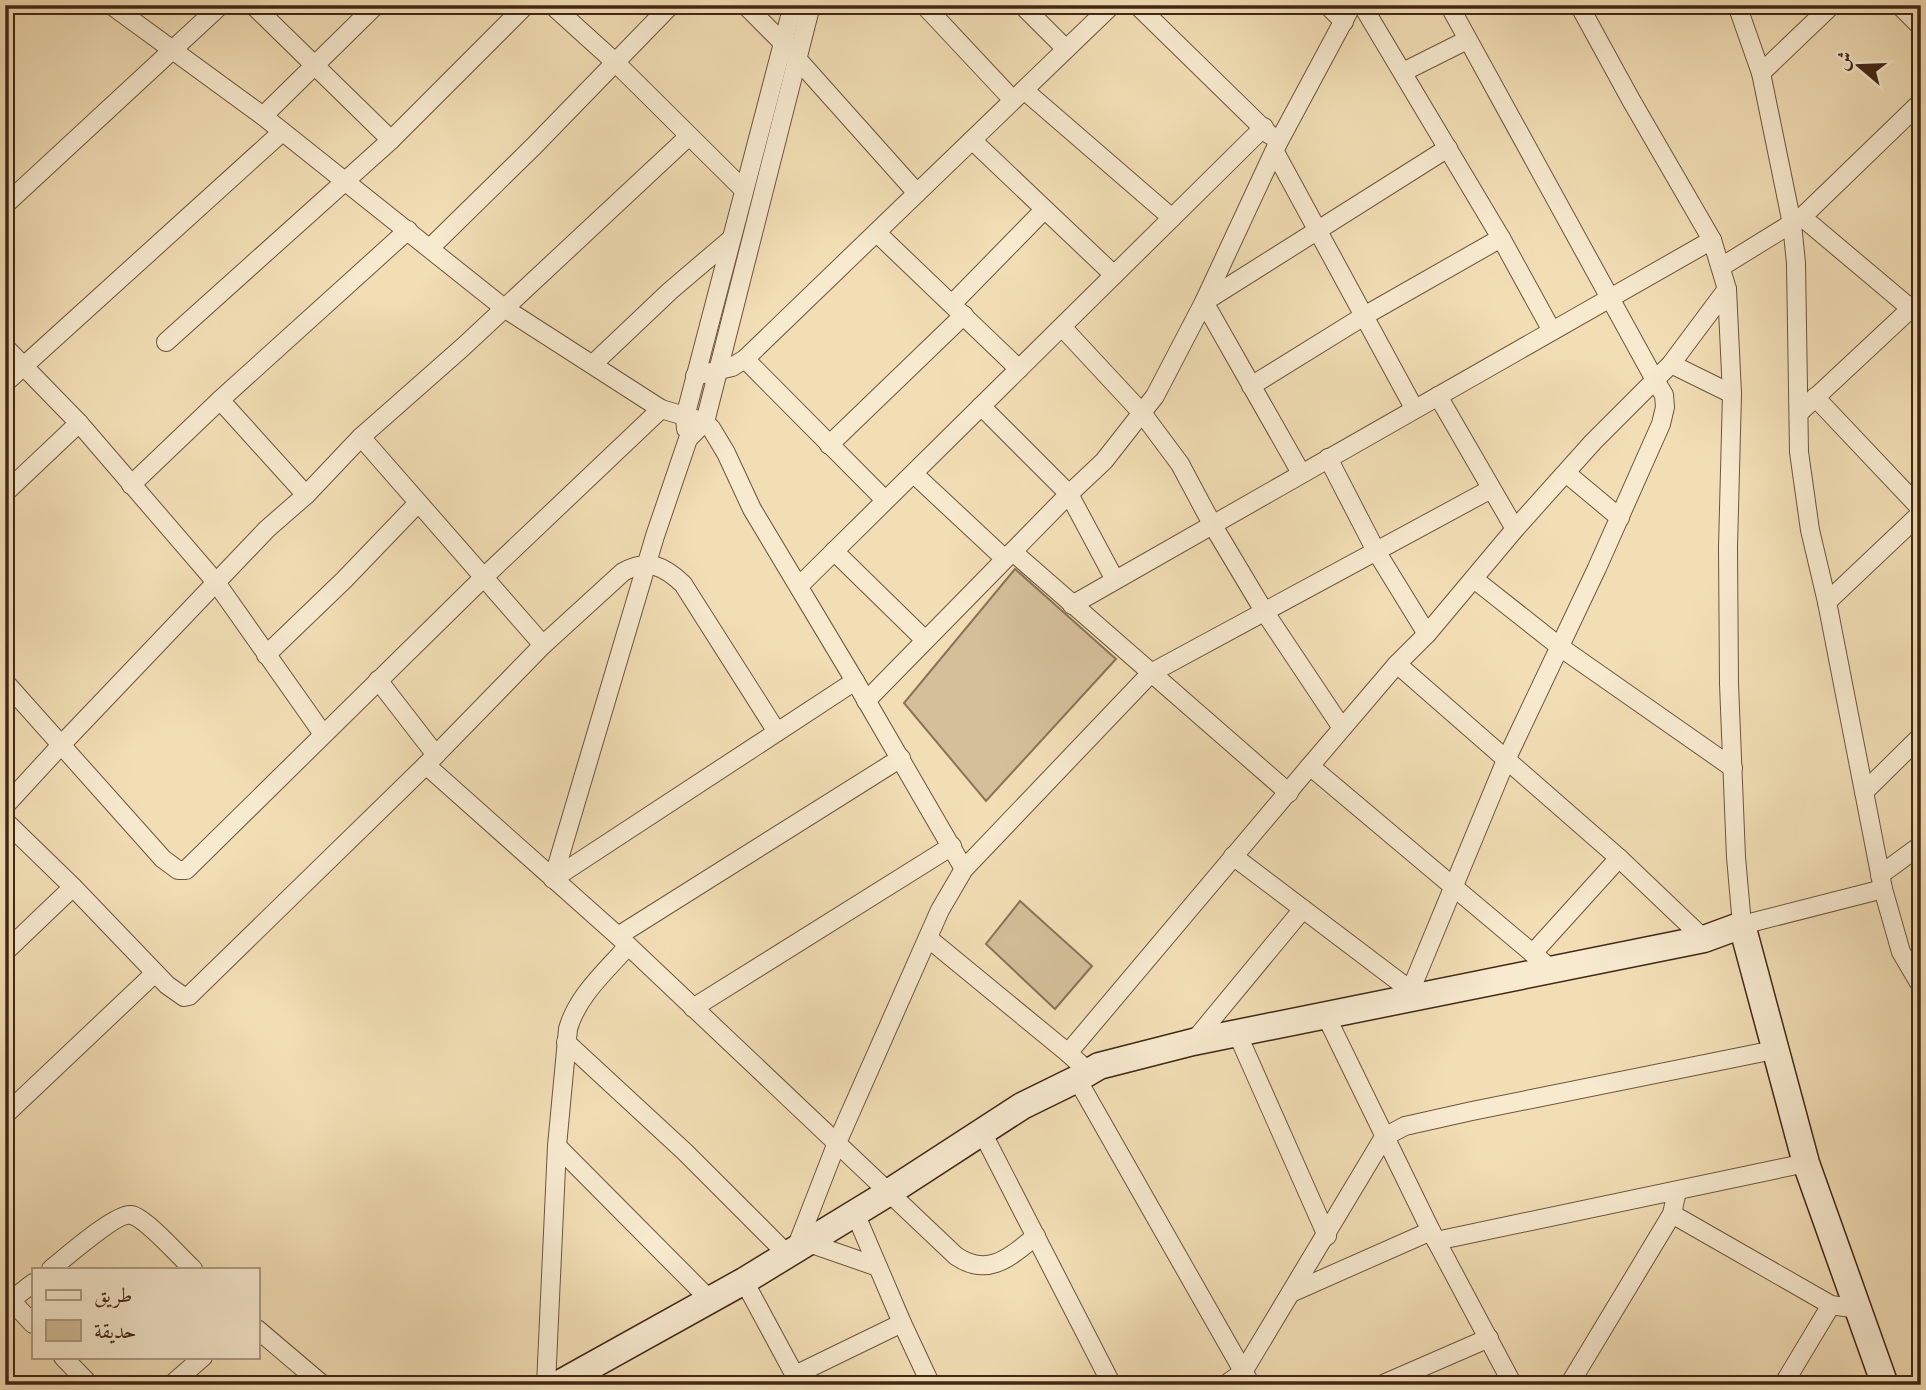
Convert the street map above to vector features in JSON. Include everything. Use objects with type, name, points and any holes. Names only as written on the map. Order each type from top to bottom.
[{"type":"street","points":[[111,5],[345,179],[504,308],[662,409],[705,422],[716,436],[752,509],[964,869]]},
{"type":"street","points":[[5,205],[221,5]]},
{"type":"street","points":[[253,5],[391,140]]},
{"type":"street","points":[[263,116],[376,5]]},
{"type":"street","points":[[166,342],[391,140],[526,5]]},
{"type":"street","points":[[552,5],[616,63],[744,190]]},
{"type":"street","points":[[430,248],[671,5]]},
{"type":"street","points":[[745,5],[783,43],[917,193]]},
{"type":"street","points":[[688,439],[684,417],[793,5]]},
{"type":"street","points":[[553,879],[647,565],[688,439],[705,422],[811,5]]},
{"type":"street","points":[[924,5],[1019,95],[1172,218]]},
{"type":"street","points":[[1022,5],[1066,49]]},
{"type":"street","points":[[695,376],[732,367],[745,359],[1112,5]]},
{"type":"street","points":[[1138,5],[1264,128],[1277,147],[1317,229],[1414,408]]},
{"type":"street","points":[[1327,5],[1344,22]]},
{"type":"street","points":[[866,701],[1104,461],[1155,396],[1204,302],[1277,147],[1352,5]]},
{"type":"street","points":[[1362,5],[1501,238],[1552,331]]},
{"type":"street","points":[[1409,995],[1506,760],[1620,518],[1661,424],[1665,407],[1662,388],[1655,380],[1448,5]]},
{"type":"street","points":[[1579,5],[1630,100],[1712,240],[1727,289],[1732,394],[1728,547],[1729,684],[1736,857],[1742,925],[1806,1163],[1884,1383]]},
{"type":"street","points":[[1737,5],[1761,73],[1797,220],[1800,452],[1810,530],[1827,602],[1881,882],[1901,952],[1921,986]]},
{"type":"street","points":[[1761,73],[1832,5]]},
{"type":"street","points":[[1899,5],[1921,27]]},
{"type":"street","points":[[1403,72],[1467,40]]},
{"type":"street","points":[[1721,267],[1797,220],[1921,102]]},
{"type":"street","points":[[799,586],[1264,128]]},
{"type":"street","points":[[5,383],[282,132]]},
{"type":"street","points":[[5,806],[267,529],[306,495],[361,437],[688,137]]},
{"type":"street","points":[[972,140],[1114,275]]},
{"type":"street","points":[[1204,302],[1448,148]]},
{"type":"street","points":[[829,445],[958,309],[1044,210]]},
{"type":"street","points":[[1797,220],[1918,308],[1799,413]]},
{"type":"street","points":[[131,485],[220,400],[408,230]]},
{"type":"street","points":[[877,233],[1019,369]]},
{"type":"street","points":[[1251,386],[1364,316],[1501,238]]},
{"type":"street","points":[[593,364],[670,290],[731,239]]},
{"type":"street","points":[[1072,605],[1712,240]]},
{"type":"street","points":[[1068,1053],[1342,728],[1397,664],[1427,634],[1515,529],[1593,442],[1671,364],[1727,289]]},
{"type":"street","points":[[1204,302],[1301,473]]},
{"type":"street","points":[[1062,327],[1142,413],[1180,464],[1264,611],[1342,728]]},
{"type":"street","points":[[5,347],[79,423],[215,581],[323,734]]},
{"type":"street","points":[[745,359],[885,500]]},
{"type":"street","points":[[1671,364],[1732,394]]},
{"type":"street","points":[[1438,396],[1515,529]]},
{"type":"street","points":[[1815,397],[1921,511],[1827,602]]},
{"type":"street","points":[[220,400],[306,495]]},
{"type":"street","points":[[981,407],[1069,494],[1115,580]]},
{"type":"street","points":[[5,682],[170,866],[186,870],[484,577],[662,409]]},
{"type":"street","points":[[5,493],[79,423]]},
{"type":"street","points":[[361,437],[542,645]]},
{"type":"street","points":[[1328,458],[1376,551],[1427,634]]},
{"type":"street","points":[[1566,473],[1620,518]]},
{"type":"street","points":[[914,474],[1009,556],[1072,605],[1289,793]]},
{"type":"street","points":[[796,1248],[836,1145],[940,910],[964,869],[1151,673],[1491,489]]},
{"type":"street","points":[[266,655],[344,580],[418,502]]},
{"type":"street","points":[[834,551],[925,640]]},
{"type":"street","points":[[5,821],[155,973],[184,997],[189,996],[431,760],[542,645],[623,572],[634,566],[647,565],[669,570],[684,584],[776,732]]},
{"type":"street","points":[[1474,579],[1560,647],[1733,768]]},
{"type":"street","points":[[1397,664],[1619,858],[1704,939]]},
{"type":"street","points":[[378,680],[431,760],[553,879],[623,941],[956,1256],[975,1266],[985,1266],[1009,1258],[1036,1236]]},
{"type":"street","points":[[553,879],[855,681]]},
{"type":"street","points":[[1864,793],[1921,736]]},
{"type":"street","points":[[545,1385],[557,1146],[566,1042],[572,1015],[623,941],[901,758]]},
{"type":"street","points":[[1310,766],[1542,961]]},
{"type":"street","points":[[557,1385],[744,1281],[888,1193],[1022,1105],[1100,1066],[1134,1055],[1326,1016],[1542,961],[1704,939],[1881,882],[1921,845]]},
{"type":"street","points":[[693,1008],[952,846]]},
{"type":"street","points":[[1233,856],[1409,995]]},
{"type":"street","points":[[1542,961],[1619,858]]},
{"type":"street","points":[[5,952],[73,887]]},
{"type":"street","points":[[1193,1042],[1303,909]]},
{"type":"street","points":[[928,938],[1068,1053],[1247,1378]]},
{"type":"street","points":[[5,1115],[155,973]]},
{"type":"street","points":[[1326,1016],[1434,1236],[1513,1385]]},
{"type":"street","points":[[1237,1033],[1327,1236]]},
{"type":"street","points":[[566,1042],[685,1152],[796,1248],[878,1267]]},
{"type":"street","points":[[1225,1385],[1247,1378],[1293,1292],[1384,1137],[1405,1126],[1472,1111],[1774,1051]]},
{"type":"street","points":[[981,1130],[1112,1385]]},
{"type":"street","points":[[557,1146],[710,1300]]},
{"type":"street","points":[[1293,1292],[1434,1236],[1677,1191],[1806,1163]]},
{"type":"street","points":[[1569,1385],[1672,1214],[1677,1191]]},
{"type":"street","points":[[855,1213],[932,1385]]},
{"type":"street","points":[[52,1268],[108,1224],[127,1214],[134,1215],[152,1229],[191,1268]]},
{"type":"street","points":[[1672,1214],[1831,1305],[1858,1309]]},
{"type":"street","points":[[744,1281],[797,1380],[902,1323]]},
{"type":"street","points":[[32,1284],[7,1300],[32,1323]]},
{"type":"street","points":[[1783,1385],[1831,1305]]},
{"type":"street","points":[[259,1331],[323,1385]]},
{"type":"street","points":[[1381,1385],[1489,1339]]},
{"type":"street","points":[[65,1358],[90,1385]]},
{"type":"street","points":[[171,1385],[202,1358]]},
{"type":"green space","points":[[1015,569],[1116,659],[986,801],[904,703]]},
{"type":"green space","points":[[1020,901],[1092,966],[1055,1009],[986,944]]}]
